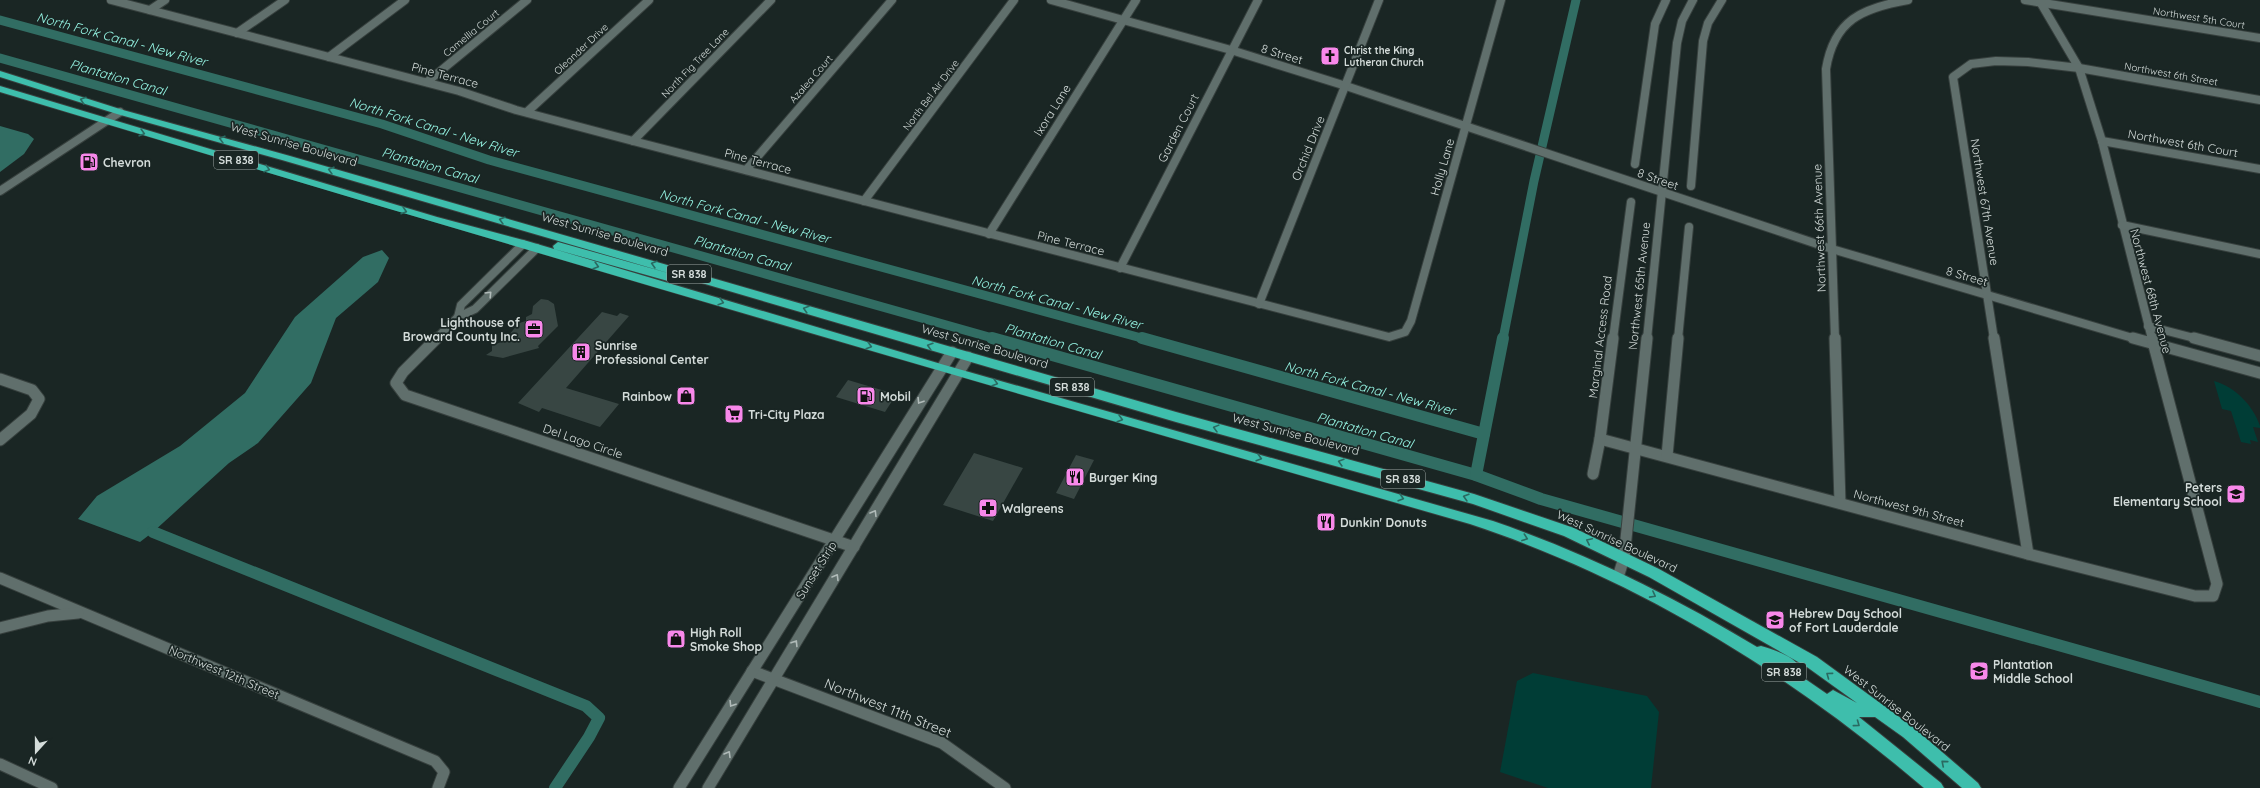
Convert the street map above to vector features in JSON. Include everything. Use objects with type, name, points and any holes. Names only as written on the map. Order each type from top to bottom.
[{"type":"highway","points":[[0,68],[14,78]]},
{"type":"highway","name":"West Sunrise Boulevard","points":[[0,74],[120,112],[193,131],[368,181],[968,357],[1474,499],[1569,532],[1624,558],[1812,662],[1908,732],[1973,788]]},
{"type":"highway","name":"SR 838","points":[[1,90],[104,122],[299,178],[434,220],[537,248],[958,373],[1470,518],[1562,552],[1618,577],[1712,626],[1800,682],[1893,751],[1936,788]]},
{"type":"highway","points":[[299,178],[314,177],[329,181],[368,181]]},
{"type":"highway","points":[[434,220],[456,219],[515,236],[534,230]]},
{"type":"highway","points":[[523,244],[542,241],[675,279],[706,279]]},
{"type":"highway","points":[[1752,652],[1762,652],[1777,658],[1848,707],[1865,711],[1877,710]]},
{"type":"street","name":"Pine Terrace","points":[[111,0],[427,82],[527,112],[864,202],[1379,336],[1393,337],[1399,335]]},
{"type":"street","points":[[150,10],[165,0]]},
{"type":"street","points":[[237,33],[285,0]]},
{"type":"street","points":[[329,57],[405,0]]},
{"type":"street","name":"Camellia Court","points":[[427,82],[527,0]]},
{"type":"street","name":"Oleander Drive","points":[[527,112],[649,0]]},
{"type":"street","name":"North Fig Tree Lane","points":[[634,141],[771,0]]},
{"type":"street","name":"Azalea Court","points":[[746,170],[892,0]]},
{"type":"street","name":"North Bel Air Drive","points":[[864,202],[1014,0]]},
{"type":"street","name":"8 Street","points":[[1051,0],[1231,50],[1346,86],[1661,193],[1832,248],[2152,344],[2260,373]]},
{"type":"street","name":"Ixora Lane","points":[[989,234],[1136,0]]},
{"type":"street","name":"Garden Court","points":[[1120,268],[1258,0]]},
{"type":"street","name":"Orchid Drive","points":[[1259,304],[1379,0]]},
{"type":"street","name":"Holly Lane","points":[[1399,335],[1408,329],[1411,321],[1501,0]]},
{"type":"street","points":[[1635,164],[1655,24],[1666,0]]},
{"type":"street","name":"Northwest 65th Avenue","points":[[1618,577],[1624,558],[1677,43],[1682,21],[1693,0]]},
{"type":"street","points":[[1691,186],[1704,41],[1708,22],[1722,0]]},
{"type":"street","name":"Northwest 66th Avenue","points":[[1840,503],[1826,69],[1829,51],[1838,32],[1856,17],[1878,8],[1908,0]]},
{"type":"street","points":[[2025,0],[2039,1]]},
{"type":"street","name":"Northwest 5th Court","points":[[2039,1],[2260,38]]},
{"type":"street","name":"Northwest 68th Avenue","points":[[2039,1],[2079,68],[2102,141],[2152,344],[2217,584],[2213,596]]},
{"type":"street","name":"Northwest 67th Avenue","points":[[2028,554],[1953,78],[1971,64],[1996,61],[2028,62],[2079,68]]},
{"type":"street","name":"Northwest 6th Street","points":[[2079,68],[2260,100]]},
{"type":"street","points":[[0,190],[120,112]]},
{"type":"street","name":"Northwest 6th Court","points":[[2102,141],[2260,169]]},
{"type":"street","name":"Marginal Access Road","points":[[1593,474],[1600,439],[1630,202]]},
{"type":"street","points":[[2122,225],[2260,254]]},
{"type":"street","points":[[1667,456],[1688,227]]},
{"type":"street","name":"Del Lago Circle","points":[[458,317],[461,305],[523,244]]},
{"type":"street","name":"Del Lago Circle","points":[[537,248],[475,309],[458,317],[403,372],[396,383],[404,395],[854,547]]},
{"type":"street","points":[[2148,326],[2260,356]]},
{"type":"street","name":"Sunset Strip","points":[[679,788],[952,352]]},
{"type":"street","name":"Sunset Strip","points":[[708,788],[968,357]]},
{"type":"street","points":[[0,379],[32,390],[39,399],[31,414],[0,440]]},
{"type":"street","name":"Northwest 9th Street","points":[[1600,439],[1635,447],[2028,554],[2195,596],[2213,596]]},
{"type":"street","name":"Northwest 12th Street","points":[[0,578],[435,761],[444,772],[438,788]]},
{"type":"street","points":[[0,628],[67,613],[84,614]]},
{"type":"street","name":"Northwest 11th Street","points":[[752,670],[942,743],[1005,788]]},
{"type":"street","points":[[0,764],[52,788]]},
{"type":"shaded area","points":[[0,126],[28,134],[34,139],[24,154],[0,172]]},
{"type":"shaded area","points":[[382,250],[389,258],[378,282],[336,318],[311,383],[258,443],[229,463],[140,542],[78,519],[97,496],[180,446],[245,393],[295,317],[363,257]]},
{"type":"shaded area","points":[[2214,381],[2236,392],[2248,404],[2260,426],[2260,428],[2253,427],[2258,442],[2250,440],[2251,444],[2241,442],[2231,411],[2222,409]]},
{"type":"shaded area","points":[[1533,673],[1647,696],[1659,712],[1651,788],[1548,788],[1500,772],[1517,681]]},
{"type":"building","name":"Lighthouse of Broward County Inc.","points":[[541,299],[548,300],[554,304],[558,326],[538,346],[539,348],[503,358],[486,355],[492,351],[492,345],[505,341],[505,337],[508,336],[519,323],[526,321],[526,317],[532,314],[533,306]]},
{"type":"building","name":"Sunrise Professional Center","points":[[602,312],[617,316],[620,313],[629,316],[566,388],[619,404],[600,427],[542,408],[539,412],[518,403]]},
{"type":"building","name":"Mobil","points":[[848,380],[896,395],[885,412],[836,397]]},
{"type":"building","name":"Walgreens","points":[[974,453],[1023,468],[993,521],[943,505]]},
{"type":"building","name":"Burger King","points":[[1076,455],[1094,460],[1074,499],[1056,493]]},
{"type":"waterway","points":[[1503,339],[1534,181],[1576,0]]},
{"type":"waterway","name":"North Fork Canal - New River","points":[[0,20],[382,124],[489,160],[1145,339]]},
{"type":"waterway","name":"Plantation Canal","points":[[0,58],[996,339]]},
{"type":"waterway","name":"Plantation Canal","points":[[992,338],[1476,475]]},
{"type":"waterway","name":"North Fork Canal - New River","points":[[1142,338],[1484,434]]},
{"type":"waterway","points":[[1476,475],[1503,338]]},
{"type":"waterway","points":[[1476,475],[1541,499],[2260,702]]},
{"type":"waterway","points":[[153,532],[586,706],[599,718],[589,737],[555,788]]},
{"type":"place","name":"Christ the King Lutheran Church","points":[[1330,56]]},
{"type":"place","name":"Chevron","points":[[89,162]]},
{"type":"place","name":"Lighthouse of Broward County Inc.","points":[[534,329]]},
{"type":"place","name":"Sunrise Professional Center","points":[[581,352]]},
{"type":"place","name":"Rainbow","points":[[686,396]]},
{"type":"place","name":"Mobil","points":[[866,396]]},
{"type":"place","name":"Tri-City Plaza","points":[[734,414]]},
{"type":"place","name":"Burger King","points":[[1075,477]]},
{"type":"place","name":"Peters Elementary School","points":[[2236,494]]},
{"type":"place","name":"Walgreens","points":[[988,508]]},
{"type":"place","name":"Dunkin' Donuts","points":[[1326,522]]},
{"type":"place","name":"Hebrew Day School of Fort Lauderdale","points":[[1775,620]]},
{"type":"place","name":"High Roll Smoke Shop","points":[[676,639]]},
{"type":"place","name":"Plantation Middle School","points":[[1979,671]]}]
